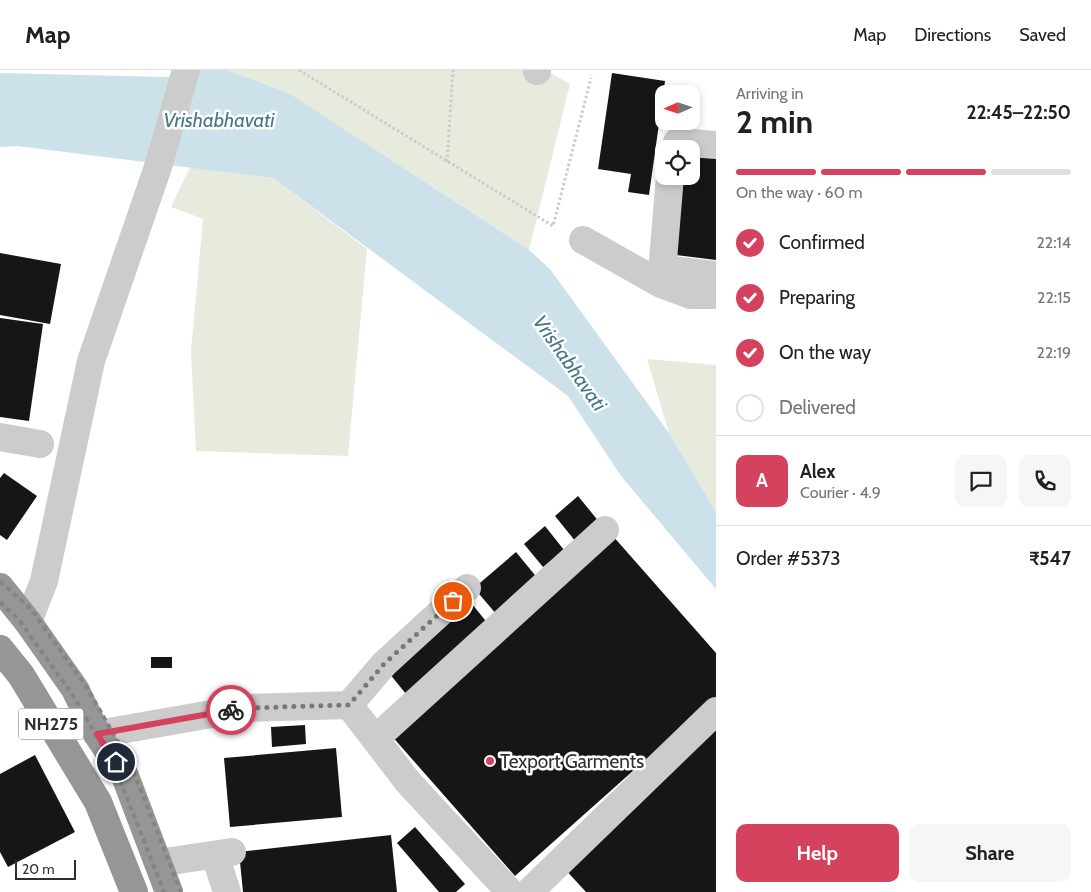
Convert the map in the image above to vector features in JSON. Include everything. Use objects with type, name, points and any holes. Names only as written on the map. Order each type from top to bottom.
[{"type":"highway","name":"NH275","points":[[0,586],[75,689],[97,734],[125,776],[169,892]]},
{"type":"highway","name":"NH275","points":[[0,649],[21,675],[98,802],[134,892]]},
{"type":"street","points":[[28,622],[44,581],[91,361],[159,164],[185,71]]},
{"type":"street","points":[[700,144],[716,145]]},
{"type":"street","points":[[662,276],[669,185]]},
{"type":"street","points":[[584,240],[662,276],[691,295],[716,295]]},
{"type":"street","points":[[662,276],[716,275]]},
{"type":"street","points":[[0,437],[40,444]]},
{"type":"street","points":[[375,739],[605,530]]},
{"type":"street","points":[[97,734],[246,708],[349,705],[384,664],[467,588]]},
{"type":"street","points":[[349,705],[408,782],[510,892]]},
{"type":"street","points":[[529,892],[716,711]]},
{"type":"street","points":[[158,863],[224,853],[227,892]]},
{"type":"path","points":[[299,70],[553,226],[591,78]]},
{"type":"path","points":[[446,162],[452,70]]},
{"type":"shaded area","points":[[227,70],[545,70],[570,84],[529,250],[289,93]]},
{"type":"shaded area","points":[[190,167],[273,178],[367,249],[348,456],[196,451],[191,351],[203,219],[171,207]]},
{"type":"shaded area","points":[[647,359],[716,365],[716,512],[669,433]]},
{"type":"water","name":"Vrishabhavati","points":[[194,70],[227,70],[289,93],[529,250],[550,269],[669,433],[716,512],[716,589],[621,476],[568,396],[273,178],[17,146],[0,147],[0,73],[167,77]]},
{"type":"building","points":[[612,73],[665,81],[664,85],[655,85],[655,130],[658,130],[657,140],[655,140],[649,195],[628,192],[631,174],[598,169]]},
{"type":"building","points":[[700,151],[716,153],[716,260],[668,254],[676,185],[700,185]]},
{"type":"building","points":[[0,253],[61,264],[50,324],[0,315]]},
{"type":"building","points":[[0,318],[43,324],[29,421],[0,417]]},
{"type":"building","points":[[4,473],[37,496],[7,540],[0,535],[0,478]]},
{"type":"building","points":[[578,496],[600,523],[576,542],[555,516]]},
{"type":"building","points":[[545,526],[564,550],[543,567],[524,544]]},
{"type":"building","points":[[612,535],[716,653],[716,697],[515,876],[390,734]]},
{"type":"building","points":[[516,552],[539,580],[497,615],[474,588]]},
{"type":"building","points":[[468,599],[489,625],[406,694],[385,668]]},
{"type":"building","points":[[151,657],[172,657],[172,668],[151,668]]},
{"type":"building","points":[[305,725],[306,744],[272,747],[271,727]]},
{"type":"building","points":[[716,727],[716,892],[586,892],[563,867]]},
{"type":"building","points":[[336,748],[342,817],[230,827],[224,758]]},
{"type":"building","points":[[35,755],[75,832],[8,867],[0,852],[0,774]]},
{"type":"building","points":[[415,827],[465,884],[456,892],[439,892],[397,843]]},
{"type":"building","points":[[391,835],[397,892],[243,892],[239,852]]},
{"type":"railway","points":[[0,581],[31,609],[87,688],[130,763],[181,892]]},
{"type":"railway","points":[[0,602],[19,620],[74,697],[116,770],[164,892]]},
{"type":"way so far","points":[[231,710],[349,705],[384,664],[453,601]]},
{"type":"place","name":"Texport Garments","points":[[490,761]]},
{"type":"route","points":[[116,762],[97,734],[231,710]]}]
